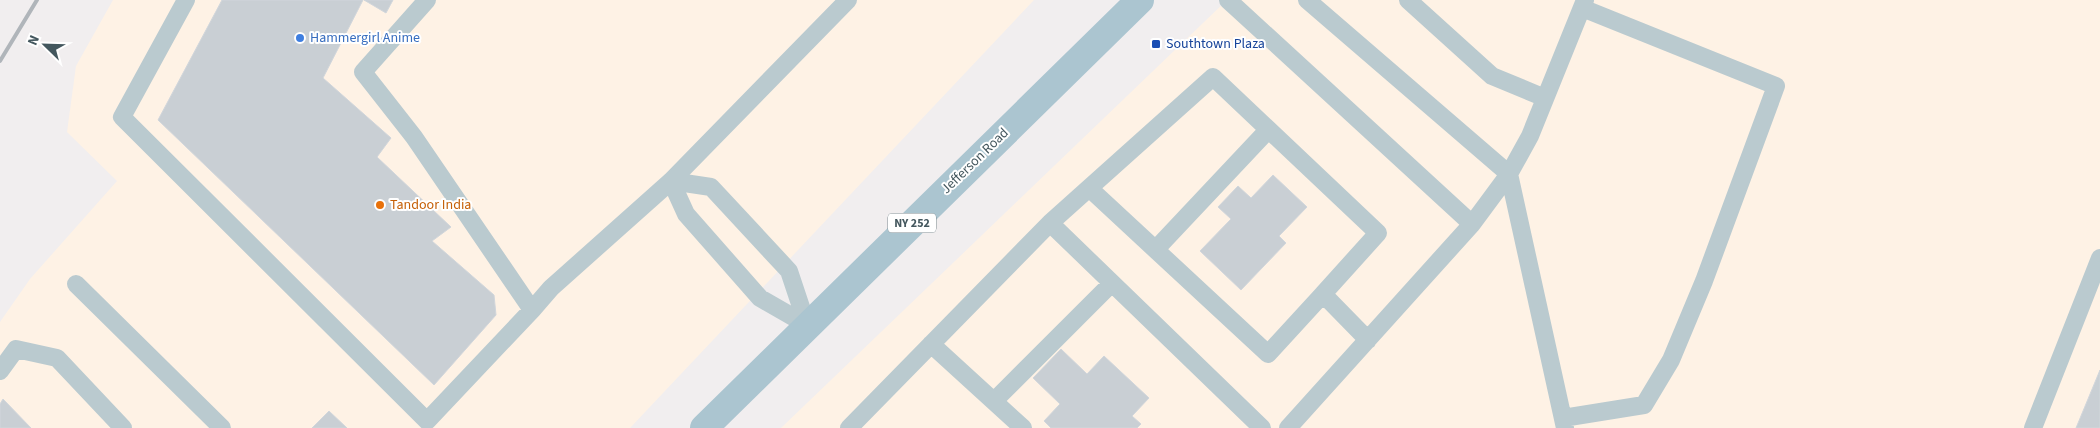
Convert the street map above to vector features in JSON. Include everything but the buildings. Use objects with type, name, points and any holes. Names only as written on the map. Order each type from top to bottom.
[{"type":"main road","name":"Jefferson Road","points":[[704,428],[1140,0]]},
{"type":"lane","points":[[186,0],[122,117],[427,421],[551,288],[671,181],[848,0]]},
{"type":"lane","points":[[427,0],[363,72],[414,137],[532,310]]},
{"type":"lane","points":[[1228,0],[1472,224]]},
{"type":"lane","points":[[1288,428],[1472,224],[1509,174],[1530,136],[1584,4],[1776,86],[1704,281],[1671,360],[1644,405],[1564,423],[1509,174],[1307,0]]},
{"type":"lane","points":[[1408,0],[1492,76],[1546,98]]},
{"type":"lane","points":[[848,428],[1050,223],[1089,188],[1213,77],[1378,233],[1268,354],[1089,188]]},
{"type":"lane","points":[[1156,250],[1268,130]]},
{"type":"lane","points":[[671,181],[711,187],[789,271],[807,325]]},
{"type":"lane","points":[[671,181],[686,214],[760,298],[807,325]]},
{"type":"lane","points":[[1050,223],[1262,428]]},
{"type":"lane","points":[[2033,428],[2100,258]]},
{"type":"lane","points":[[76,284],[222,428]]},
{"type":"lane","points":[[994,401],[1111,284]]},
{"type":"lane","points":[[1323,294],[1368,340]]},
{"type":"lane","points":[[931,344],[1023,428]]},
{"type":"lane","points":[[0,371],[16,349],[57,358],[123,428]]},
{"type":"shaded area","points":[[113,0],[1034,0],[630,428],[0,428],[0,322],[30,279],[117,181],[67,132],[76,66]]},
{"type":"shaded area","name":"Southtown Plaza","points":[[1227,0],[2100,0],[2100,428],[781,428]]},
{"type":"railway","points":[[0,61],[37,0]]},
{"type":"place","name":"Hammergirl Anime","points":[[300,38]]},
{"type":"place","name":"Southtown Plaza","points":[[1156,44]]},
{"type":"place","name":"Tandoor India","points":[[380,205]]}]
